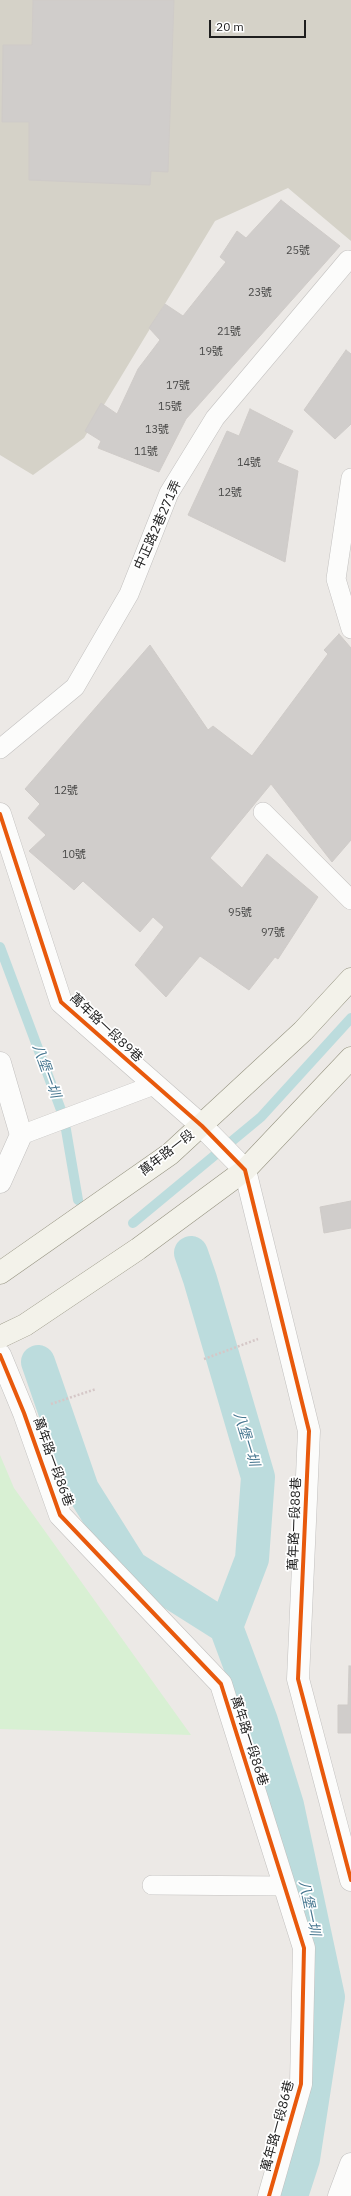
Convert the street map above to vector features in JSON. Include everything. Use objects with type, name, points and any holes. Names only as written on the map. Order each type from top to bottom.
[{"type":"street","name":"萬年路一段89巷","points":[[0,814],[61,1002],[202,1126],[246,1170]]},
{"type":"street","name":"萬年路一段","points":[[2,1272],[170,1154],[303,1031],[351,979]]},
{"type":"street","points":[[0,1337],[25,1325],[138,1249],[246,1170],[351,1058]]},
{"type":"street","points":[[0,1063],[21,1135],[0,1182]]},
{"type":"street","name":"萬年路一段88巷","points":[[246,1170],[309,1431],[298,1679],[351,1880]]},
{"type":"street","name":"萬年路一段86巷","points":[[0,1355],[24,1413],[60,1515],[220,1684],[304,1948],[301,2084],[269,2196]]},
{"type":"street","points":[[339,2196],[351,2164]]},
{"type":"lane","name":"中正路2巷271弄","points":[[0,749],[75,687],[129,594],[169,493],[214,418],[348,260]]},
{"type":"lane","points":[[351,478],[336,579],[351,630]]},
{"type":"lane","points":[[263,812],[351,900]]},
{"type":"lane","points":[[21,1135],[154,1085]]},
{"type":"lane","points":[[152,1885],[284,1886]]},
{"type":"path","points":[[204,1359],[261,1338]]},
{"type":"path","points":[[46,1406],[96,1389]]},
{"type":"shaded area","points":[[0,0],[351,0],[351,241],[288,188],[215,221],[84,438],[33,475],[0,455]]},
{"type":"green space","points":[[0,1455],[14,1488],[191,1735],[0,1729]]},
{"type":"building","points":[[33,0],[174,0],[168,172],[151,171],[150,185],[29,180],[29,122],[2,122],[3,45],[32,45]]},
{"type":"building","points":[[281,200],[340,246],[186,419],[159,472],[98,448],[101,441],[85,431],[101,403],[117,414],[138,369],[160,340],[149,328],[165,304],[183,316],[226,262],[220,257],[237,231],[246,238]]},
{"type":"building","points":[[346,350],[351,354],[351,424],[335,439],[304,410]]},
{"type":"building","points":[[250,409],[293,431],[277,462],[298,471],[285,562],[188,515],[227,431],[239,436]]},
{"type":"building","points":[[339,634],[351,648],[351,840],[332,862],[271,784],[210,858],[242,888],[267,854],[318,897],[278,959],[275,957],[249,990],[200,956],[166,997],[135,965],[164,927],[153,917],[140,932],[83,881],[74,890],[29,851],[46,835],[28,818],[40,804],[25,789],[150,645],[208,730],[213,726],[252,756],[328,654],[324,650]]},
{"type":"building","points":[[351,1201],[351,1228],[324,1233],[320,1207]]},
{"type":"building","points":[[349,1666],[351,1666],[351,1733],[338,1733],[338,1705],[348,1705]]},
{"type":"waterway","name":"八堡一圳","points":[[0,947],[64,1118],[78,1200]]},
{"type":"waterway","points":[[133,1223],[261,1117],[351,1018]]},
{"type":"waterway","name":"八堡一圳","points":[[191,1253],[258,1477],[252,1559],[226,1627],[261,1721],[287,1805],[328,1997],[303,2159],[291,2196]]},
{"type":"waterway","name":"八堡一圳","points":[[38,1362],[82,1489],[131,1567],[226,1627]]},
{"type":"cycle path","points":[[0,814],[61,1002],[202,1126],[245,1170],[309,1431],[298,1679],[351,1880]]},
{"type":"cycle path","points":[[0,1355],[24,1413],[60,1515],[221,1684],[304,1948],[301,2084],[269,2196]]}]
